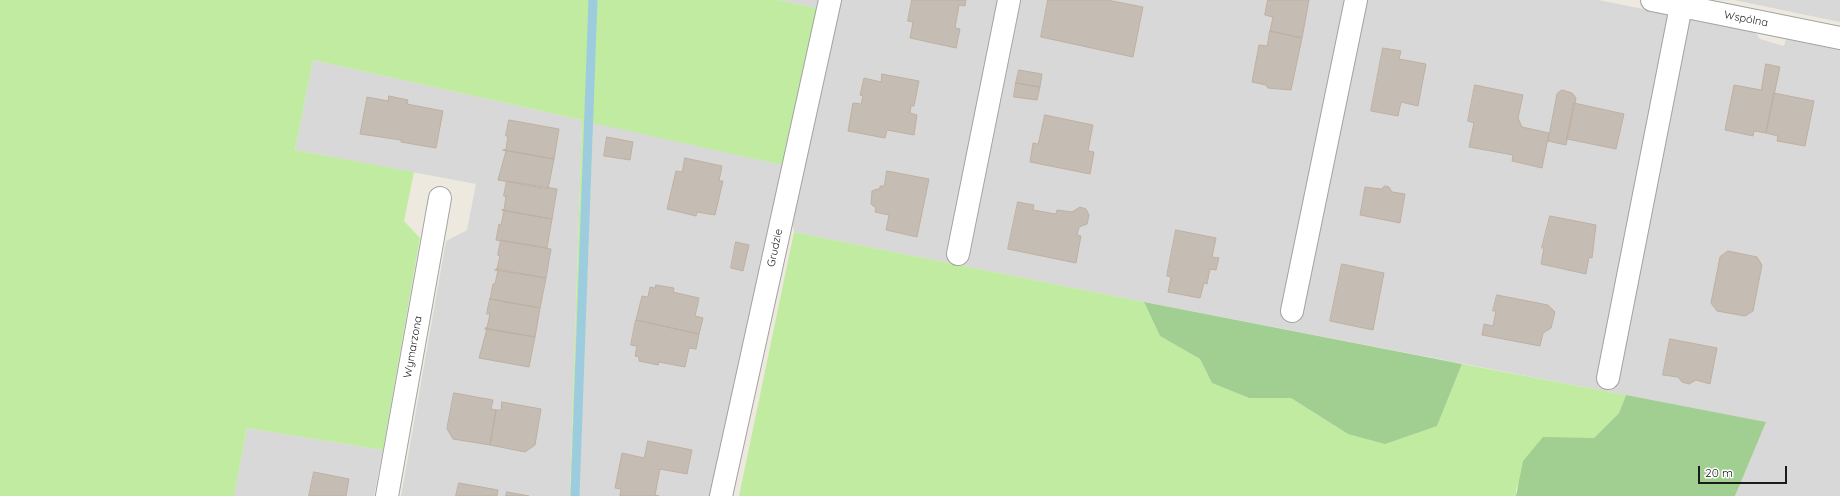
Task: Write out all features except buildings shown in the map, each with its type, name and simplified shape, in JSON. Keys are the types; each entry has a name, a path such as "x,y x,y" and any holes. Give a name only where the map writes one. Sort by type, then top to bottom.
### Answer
{"street":[{"name":"Grudzie","path":"721,496 830,0"},
{"path":"958,254 1010,0"},
{"path":"1292,311 1356,0"},
{"name":"Wspólna","path":"1652,0 1840,38"},
{"path":"1608,378 1681,6"},
{"name":"Wymarzona","path":"387,496 440,198"}],"shaded area":[{"path":"778,0 1598,0 1754,31 1760,39 1784,46 1786,39 1840,50 1840,496 1735,496 1765,422 1144,302 794,232 782,166 710,496 579,496 593,122 782,165 817,8"},
{"path":"1734,0 1840,0 1840,22"},
{"path":"313,60 582,120 570,496 401,496 446,241 467,230 476,184 295,150"},
{"path":"247,428 383,450 374,496 234,496"}],"green space":[{"path":"0,0 778,0 817,8 782,165 593,123 579,496 570,496 582,120 313,60 295,150 414,172 404,221 420,238 383,450 247,428 234,496 0,496"},
{"path":"794,232 1144,302 1160,336 1200,359 1212,383 1249,398 1291,398 1348,434 1437,426 1462,364 1626,395 1619,413 1594,438 1543,438 1516,489 1516,496 739,496"},
{"path":"1144,302 1462,364 1437,426 1385,444 1348,434 1291,398 1249,398 1212,383 1200,359 1160,336"},
{"path":"1626,395 1766,422 1735,496 1516,496 1523,461 1543,437 1594,438 1619,413"}],"waterway":[{"path":"575,496 593,0"}]}
